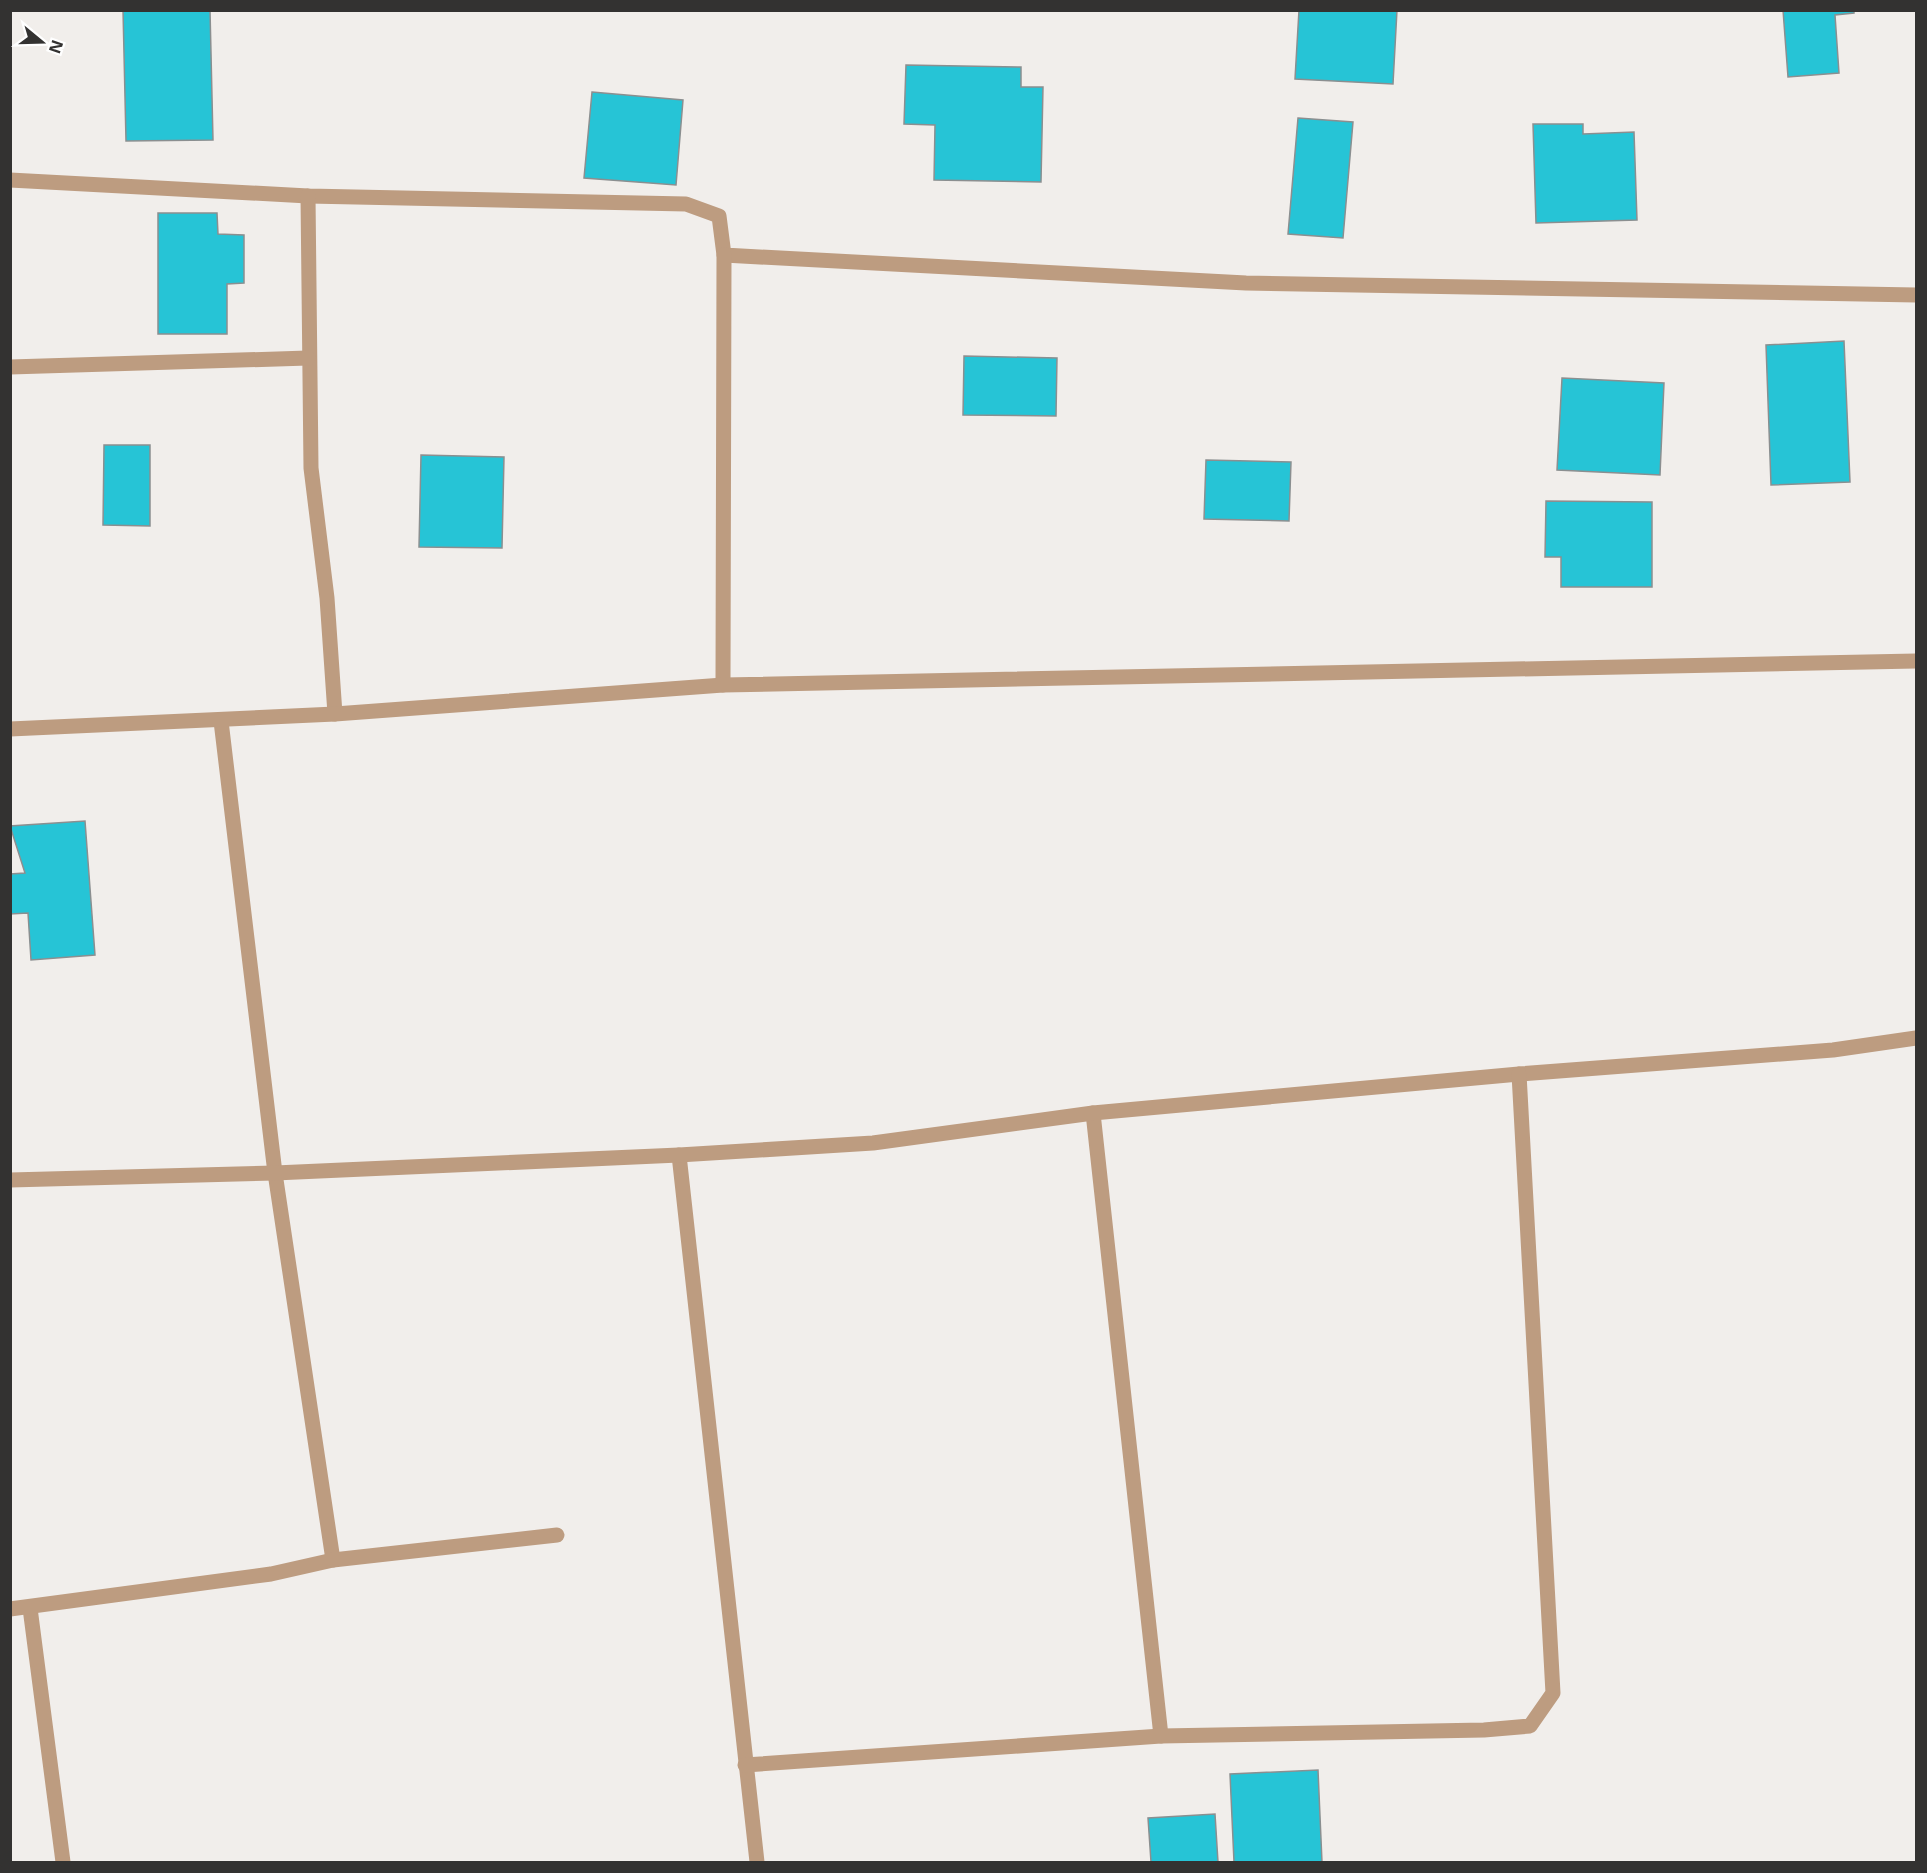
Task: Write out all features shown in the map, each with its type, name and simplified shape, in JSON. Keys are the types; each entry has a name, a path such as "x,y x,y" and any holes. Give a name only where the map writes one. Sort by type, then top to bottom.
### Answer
{"street":[{"path":"10,180 308,196 686,204 719,216 724,255 723,685"},
{"path":"308,196 311,468 327,598 335,714"},
{"path":"724,255 1246,283 1917,295"},
{"path":"10,367 308,358"},
{"path":"10,729 335,714 723,685 1917,661"},
{"path":"221,721 275,1173 333,1560"},
{"path":"10,1180 275,1173 679,1155 873,1143 1093,1113 1519,1074 1833,1050 1917,1038"},
{"path":"745,1765 1161,1736 1472,1730 1530,1726 1553,1693 1519,1074"},
{"path":"1093,1113 1161,1736"},
{"path":"679,1155 745,1765 758,1863"},
{"path":"10,1609 271,1574 333,1560 557,1535"},
{"path":"30,1608 63,1863"}],"building":[{"path":"123,10 210,10 213,140 126,141"},
{"path":"1299,10 1397,10 1393,84 1295,79"},
{"path":"1783,10 1854,10 1854,13 1835,15 1839,73 1788,77"},
{"path":"906,65 1021,67 1021,87 1043,87 1041,182 934,180 935,125 904,124"},
{"path":"592,92 683,100 676,185 584,178"},
{"path":"1298,118 1353,122 1343,238 1288,234"},
{"path":"1533,124 1583,124 1583,134 1634,132 1637,220 1536,223"},
{"path":"158,213 217,213 218,234 244,235 244,283 227,284 227,334 158,334"},
{"path":"1844,341 1850,482 1771,485 1766,345"},
{"path":"964,356 1057,358 1056,416 963,415"},
{"path":"1562,378 1664,383 1660,475 1557,470"},
{"path":"104,445 150,445 150,526 103,525"},
{"path":"421,455 504,457 502,548 419,547"},
{"path":"1206,460 1291,462 1289,521 1204,519"},
{"path":"1546,501 1652,502 1652,587 1561,587 1561,557 1545,557"},
{"path":"85,821 95,955 31,960 28,913 10,914 10,874 25,873 10,826"},
{"path":"1318,1770 1322,1862 1234,1862 1230,1774"},
{"path":"1215,1814 1218,1862 1151,1862 1148,1818"}]}
